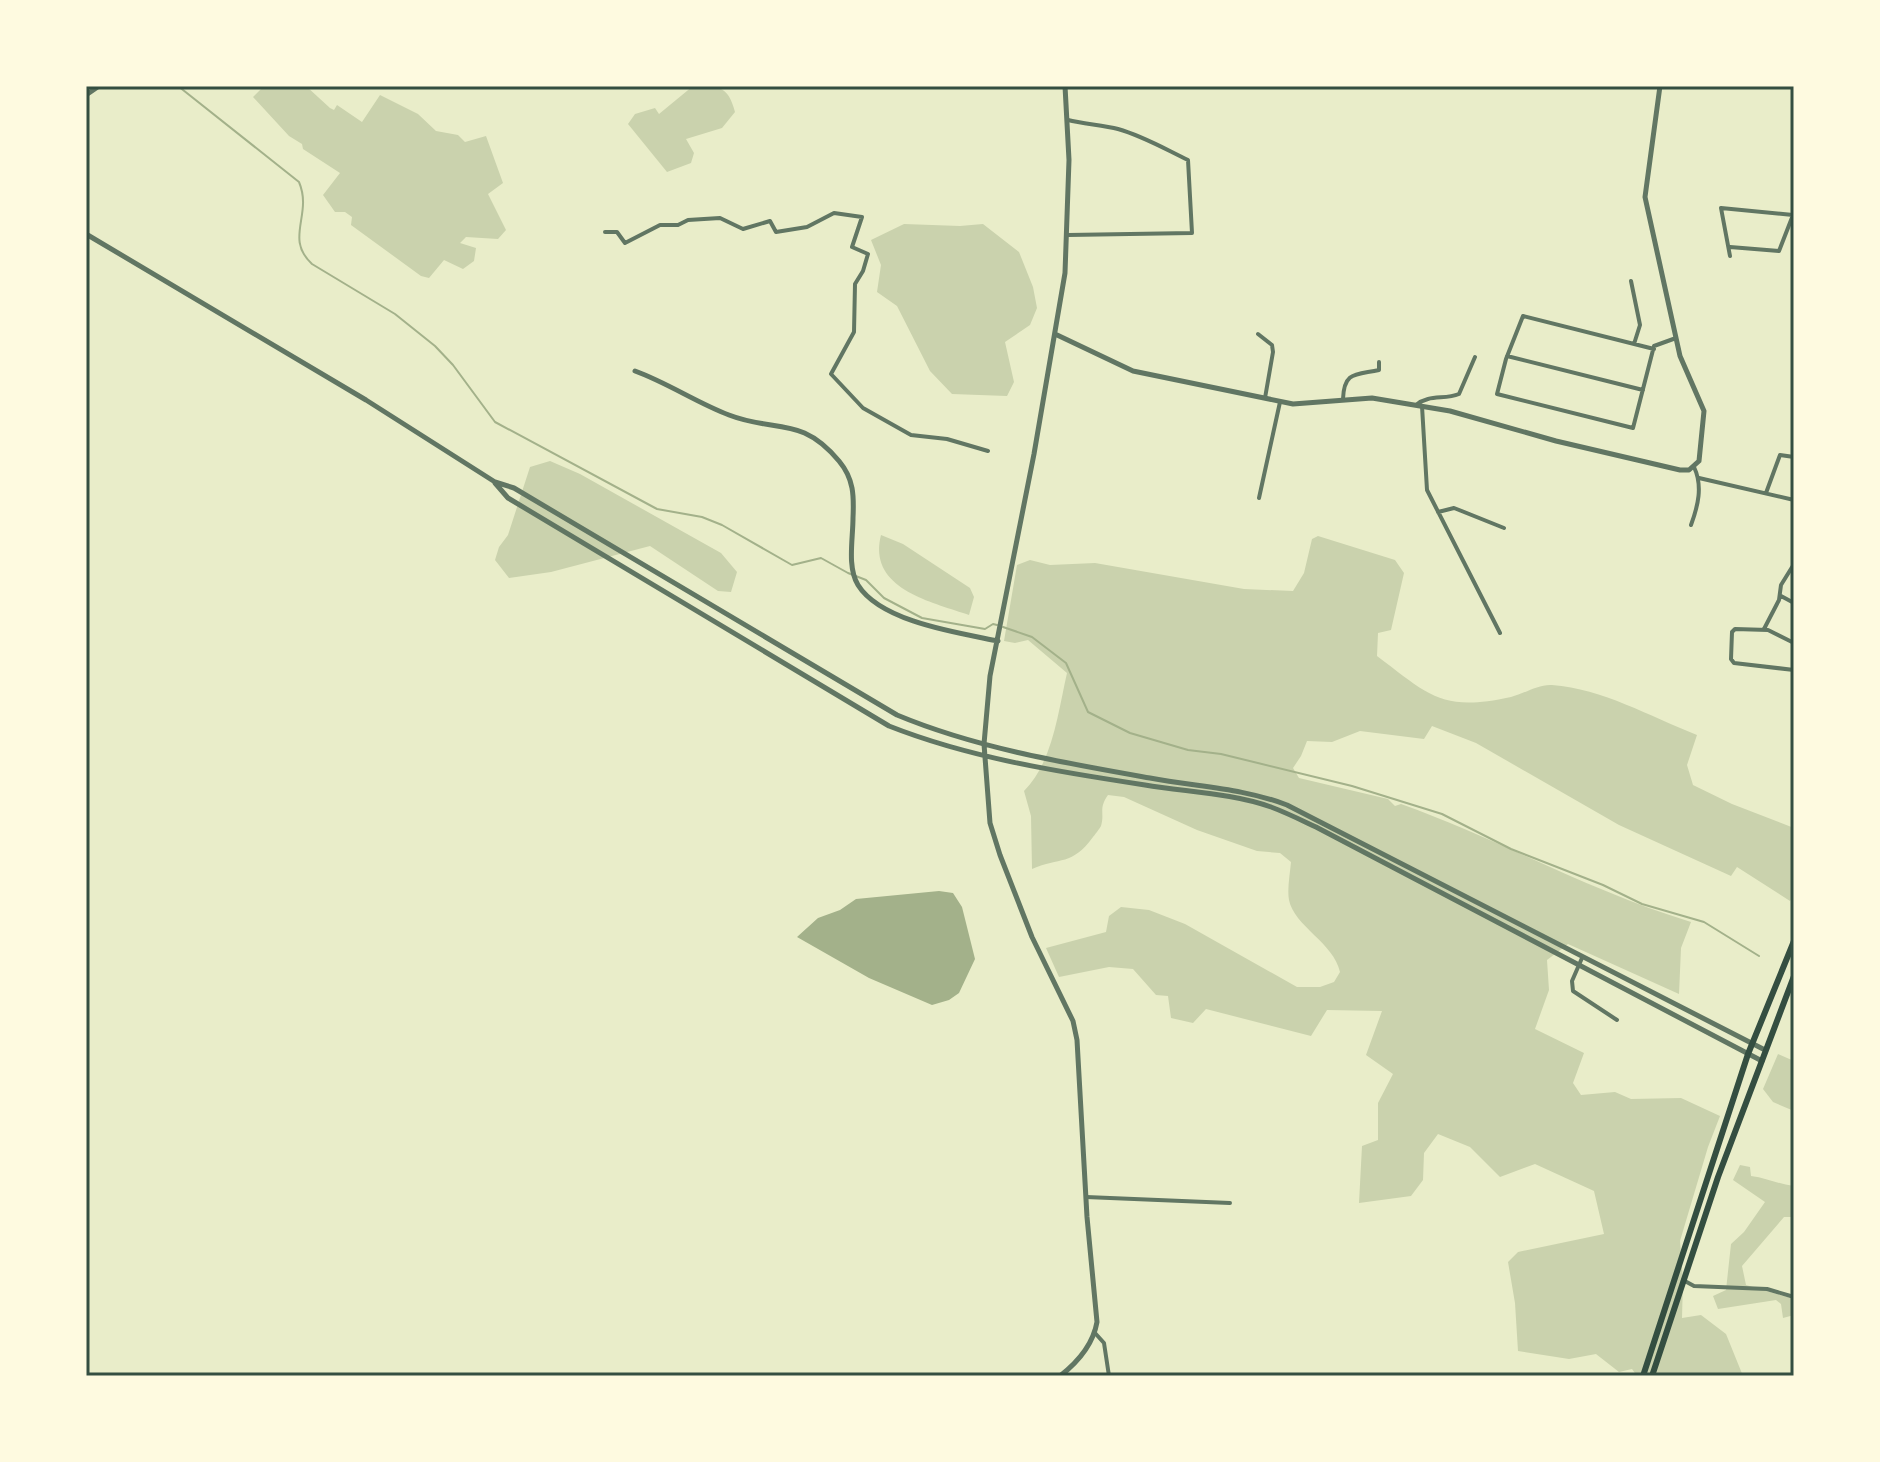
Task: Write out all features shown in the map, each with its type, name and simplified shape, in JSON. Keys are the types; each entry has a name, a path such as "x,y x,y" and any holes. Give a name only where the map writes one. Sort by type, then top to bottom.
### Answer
{"highway":[{"path":"1643,1376 1748,1054 1794,941"},
{"path":"1652,1376 1718,1177 1794,976"}],"street":[{"path":"86,95 99,86"},
{"path":"1060,1376 1082,1355 1095,1333 1097,1309 1086,1197 1077,1040 1073,1021 1032,937 1000,855 990,823 984,744 990,676 1055,334 1068,235 1065,86"},
{"path":"1055,334 1133,371 1280,402 1307,404 1372,398 1450,411 1654,465 1680,470 1694,467 1699,461 1704,411 1676,338 1645,197 1660,86"},
{"path":"1068,120 1114,128 1141,137 1188,160 1192,233 1068,235"},
{"path":"1728,247 1779,251 1794,214 1721,208 1728,247 1730,256"},
{"path":"605,232 617,232 625,243 660,225 678,225 688,220 720,218 743,229 770,221 776,232 807,227 834,213 862,217 852,247 868,254 855,284 856,326 831,374 863,408 911,435 947,439 988,451"},
{"path":"86,234 366,400 495,482 514,488 897,715 940,732 984,744 1105,770 1240,791 1272,799 1331,826 1765,1050"},
{"path":"1631,281 1640,325 1634,344"},
{"path":"1654,349 1633,428 1497,394 1507,356 1523,316 1654,349 1676,338"},
{"path":"1258,334 1272,345 1273,352 1265,398"},
{"path":"1507,356 1643,390"},
{"path":"1419,406 1431,397 1459,394 1475,357"},
{"path":"1343,399 1347,380 1351,376 1379,370 1379,362"},
{"path":"635,371 728,415 752,422 794,427 819,441 838,460 852,483 853,571 859,586 880,605 930,628 998,641"},
{"path":"1259,498 1280,402"},
{"path":"1419,406 1427,490 1500,633"},
{"path":"1766,493 1780,455 1784,453 1794,457"},
{"path":"1691,525 1700,488 1694,467"},
{"path":"1699,478 1794,500"},
{"path":"495,482 508,498 889,726 938,744 985,755 1085,776 1221,796 1272,807 1316,827 1762,1061"},
{"path":"1438,512 1454,508 1504,528"},
{"path":"1764,629 1781,596 1781,585 1794,564"},
{"path":"1781,596 1794,603"},
{"path":"1794,643 1764,629 1733,630 1732,662 1794,670"},
{"path":"1582,958 1572,981 1573,991 1617,1020"},
{"path":"1086,1197 1230,1203"},
{"path":"1683,1280 1694,1286 1767,1289 1794,1297"},
{"path":"1095,1333 1104,1343 1109,1376"}],"shaded area":[{"path":"264,86 306,86 330,108 334,110 337,105 362,122 380,95 418,114 436,131 458,135 465,142 486,136 503,183 488,194 506,230 498,239 466,237 460,243 476,248 474,261 463,269 444,260 429,278 421,276 351,225 352,217 345,212 335,212 323,195 340,173 303,149 302,144 289,136 253,97"},
{"path":"693,86 721,89 729,97 735,112 722,128 686,139 694,153 691,163 667,172 628,124 635,114 655,108 659,114"},
{"path":"904,224 983,224 1019,252 1033,287 1037,308 1030,325 1005,342 1014,382 1007,396 952,394 930,371 897,306 877,292 881,265 871,240"},
{"path":"550,461 580,474 721,553 737,572 731,592 718,591 650,546 551,572 509,578 495,560 499,547 508,535 530,467"},
{"path":"881,535 903,544 970,588 974,597 969,615 921,598 893,581 879,553"},
{"path":"1318,536 1395,560 1404,573 1391,630 1378,633 1377,656 1424,691 1468,703 1511,697 1552,685 1589,692 1626,704 1697,735 1687,765 1693,785 1794,828 1794,895 1790,901 1737,867 1731,876 1619,825 1476,743 1432,726 1424,739 1360,731 1332,742 1307,741 1293,768 1299,778 1388,799 1395,806 1401,804 1437,818 1617,896 1691,922 1681,948 1679,994 1568,944 1547,960 1549,990 1535,1029 1584,1053 1573,1083 1581,1095 1615,1092 1631,1099 1681,1098 1720,1116 1680,1241 1682,1318 1701,1315 1726,1334 1743,1376 1637,1376 1632,1369 1619,1372 1596,1354 1569,1359 1518,1351 1508,1262 1518,1252 1604,1234 1594,1191 1535,1164 1500,1177 1470,1147 1438,1134 1424,1153 1423,1180 1411,1196 1359,1203 1362,1146 1378,1140 1378,1103 1393,1074 1366,1055 1382,1011 1327,1010 1311,1036 1206,1009 1193,1023 1171,1018 1168,996 1156,995 1133,969 1109,967 1059,977 1046,948 1106,932 1109,916 1121,907 1149,910 1185,924 1297,987 1320,987 1334,982 1340,972 1330,952 1292,909 1288,891 1291,862 1280,853 1257,851 1197,830 1124,797 1108,795 1103,804 1101,826 1079,853 1032,869 1031,816 1024,791 1042,766 1048,751 1067,673 1028,640 1015,643 1004,641 1017,565 1030,560 1050,565 1095,563 1244,589 1293,591 1304,573 1312,539"},
{"path":"939,891 953,893 962,907 975,959 959,993 949,1000 932,1005 869,978 797,937 818,918 840,910 856,899"},
{"path":"1778,1054 1794,1061 1794,1111 1773,1102 1763,1089"},
{"path":"1740,1165 1750,1167 1751,1176 1794,1186 1794,1217 1784,1217 1742,1266 1746,1285 1794,1299 1794,1315 1783,1318 1781,1304 1776,1300 1718,1309 1713,1296 1726,1290 1731,1244 1744,1232 1765,1202 1733,1180"}],"waterway":[{"path":"178,86 299,182 303,205 300,245 312,264 395,314 435,346 495,422 657,509 702,517 722,525 792,565 821,558 866,580 884,598 922,618 985,629 997,625"},
{"path":"1003,627 1032,637 1066,663 1088,712 1130,733 1188,750 1221,754 1352,786 1442,814 1511,849 1603,885 1642,904 1704,922 1759,956"}]}
